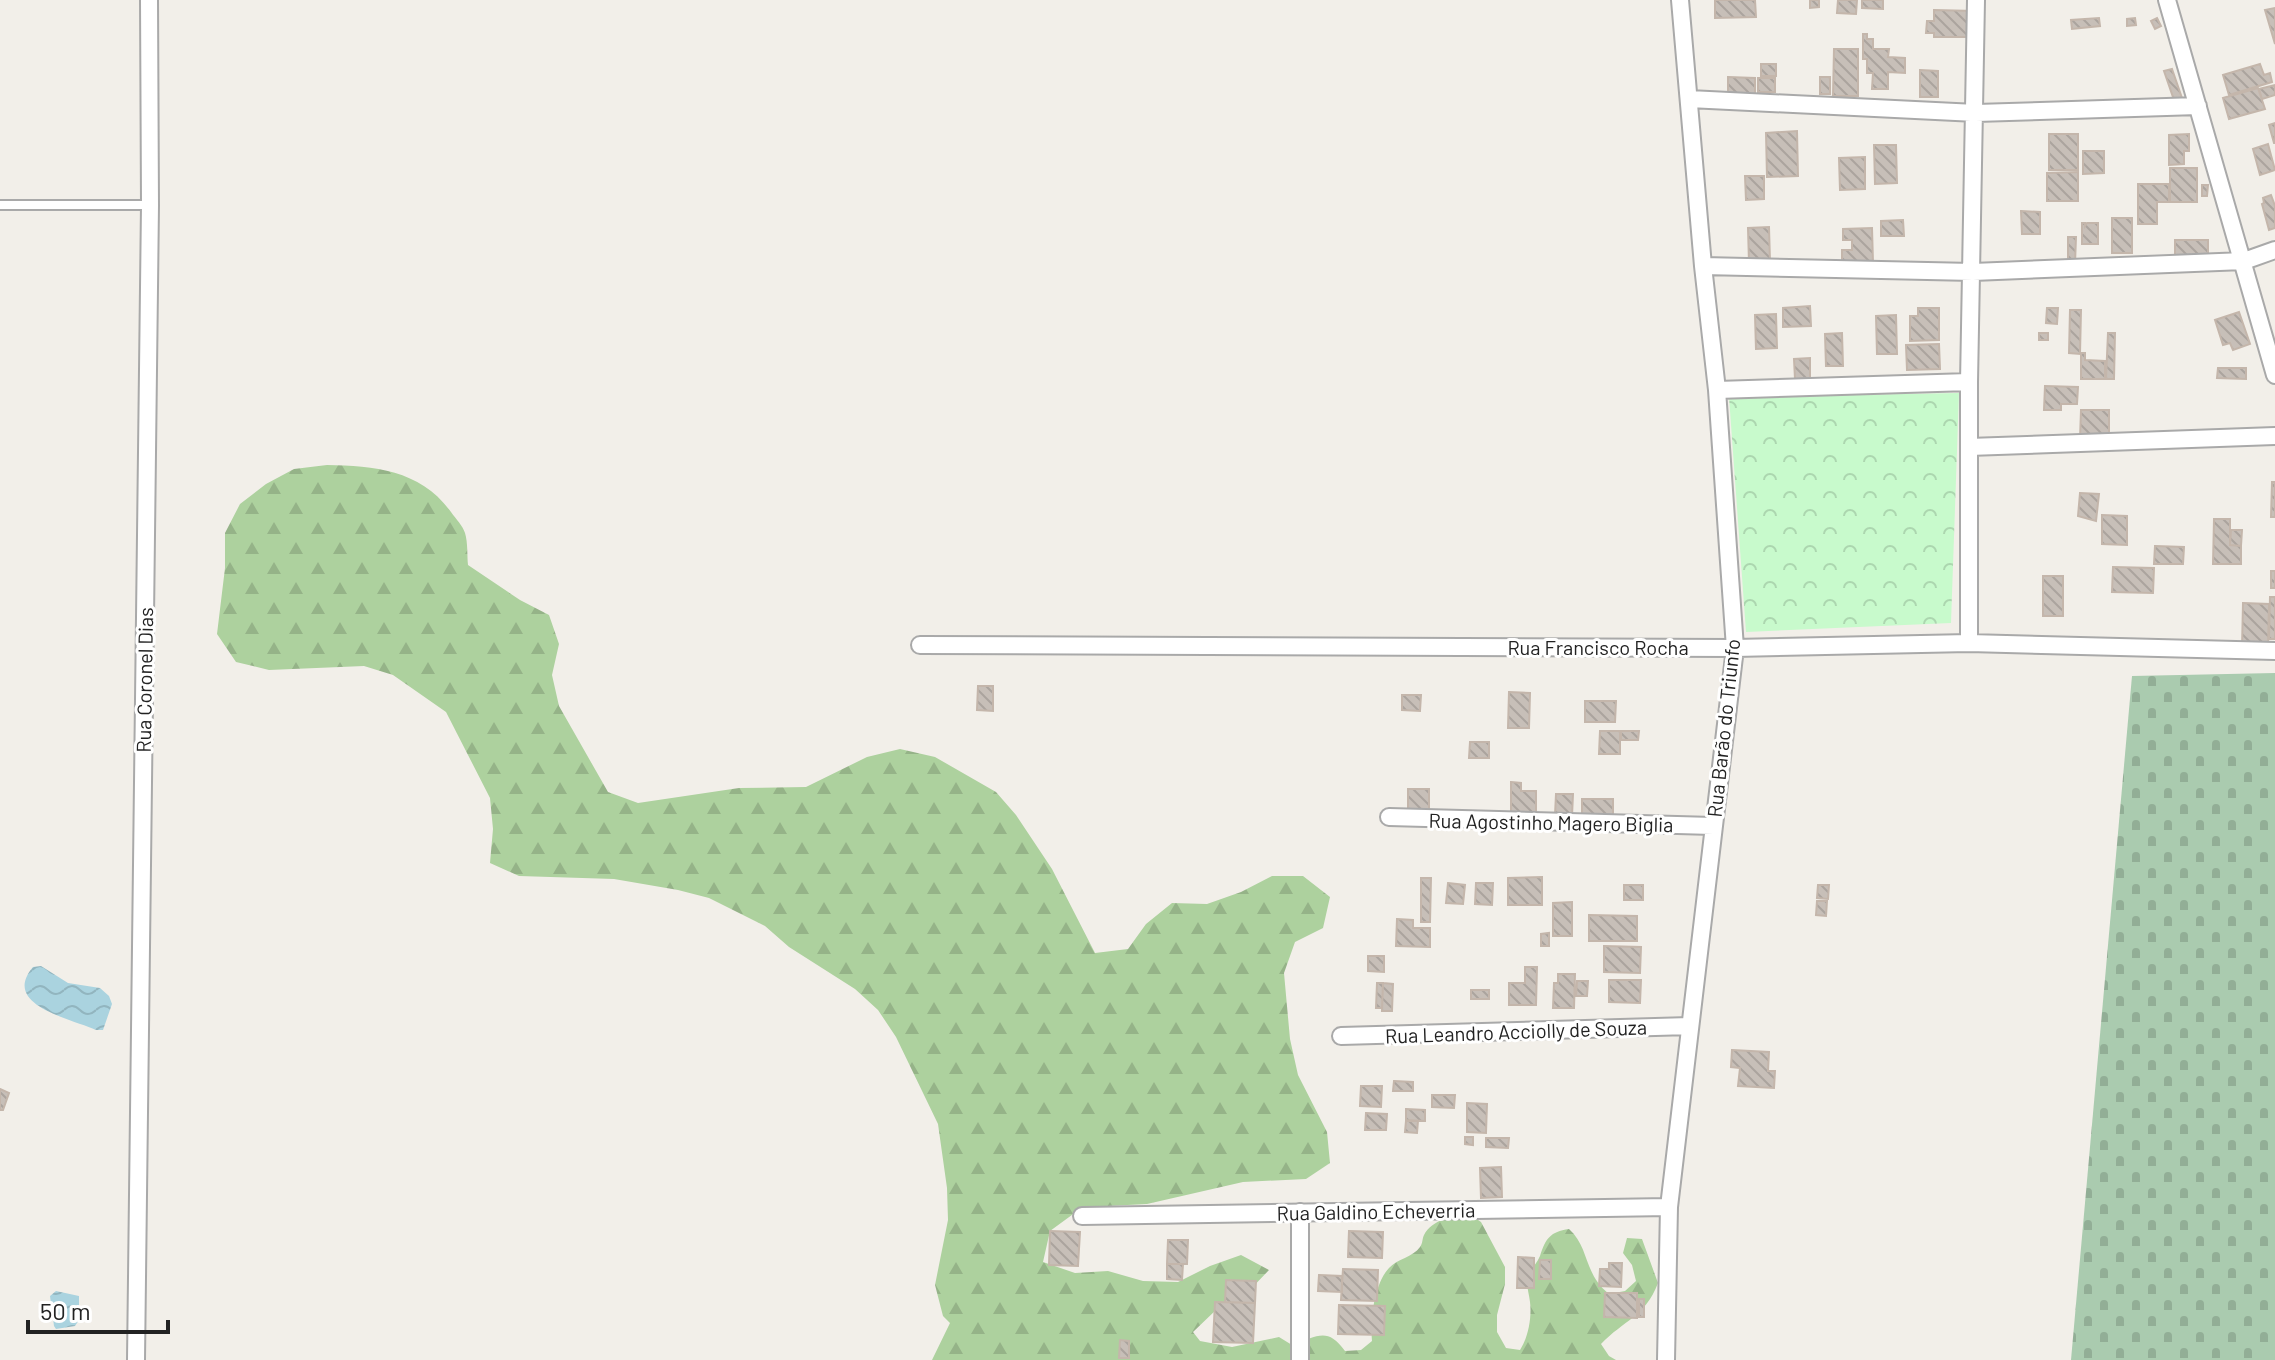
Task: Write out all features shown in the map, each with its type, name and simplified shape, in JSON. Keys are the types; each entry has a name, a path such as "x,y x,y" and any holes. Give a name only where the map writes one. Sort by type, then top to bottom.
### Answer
{"street":[{"name":"Rua Coronel Dias","path":"136,1360 150,205 149,0"},
{"name":"Rua Barão do Triunfo","path":"1666,1360 1669,1207 1735,648 1717,390 1680,0"},
{"path":"1969,643 1969,382 1976,0"},
{"path":"2167,0 2275,375"},
{"path":"1689,99 1976,113 2198,106"},
{"path":"1703,266 1973,272 2244,261 2275,250"},
{"path":"1717,390 1969,382"},
{"path":"1969,447 2275,436"},
{"name":"Rua Francisco Rocha","path":"920,645 1735,648 1969,643 2275,651"},
{"name":"Rua Agostinho Magero Biglia","path":"1389,817 1713,826"},
{"name":"Rua Leandro Acciolly de Souza","path":"1341,1036 1690,1026"},
{"name":"Rua Galdino Echeverria","path":"1082,1216 1669,1207"},
{"path":"1300,1212 1300,1360"}],"lane":[{"path":"0,205 150,205"}],"green space":[{"path":"1959,393 1951,623 1746,632 1729,397"},
{"path":"327,465 379,469 426,487 463,528 468,565 520,600 549,615 559,644 552,675 559,706 608,792 638,803 739,788 806,787 867,757 900,749 935,757 996,792 1016,815 1052,869 1095,953 1128,949 1146,924 1172,903 1207,904 1241,892 1272,876 1303,876 1330,897 1323,928 1295,942 1284,973 1290,1039 1298,1075 1327,1132 1330,1163 1306,1179 1243,1182 1147,1204 1076,1212 1050,1231 1043,1262 1075,1273 1108,1271 1143,1281 1178,1282 1241,1255 1269,1270 1246,1294 1217,1309 1193,1332 1200,1341 1232,1347 1279,1337 1292,1345 1327,1336 1345,1351 1361,1350 1372,1341 1374,1303 1389,1268 1417,1250 1424,1235 1437,1222 1468,1213 1481,1222 1505,1267 1497,1332 1506,1348 1520,1350 1530,1321 1528,1277 1550,1237 1569,1229 1576,1236 1595,1278 1609,1294 1625,1291 1636,1281 1632,1265 1623,1253 1627,1238 1642,1239 1658,1283 1647,1304 1601,1344 1616,1360 932,1360 950,1323 943,1316 935,1285 948,1220 938,1124 896,1037 878,1010 855,989 789,947 765,926 709,898 614,879 519,876 490,863 493,829 490,798 446,712 393,675 364,666 269,670 236,662 217,634 225,568 225,533 240,504 266,484 294,469"},
{"path":"2275,673 2275,1360 2071,1360 2132,676"}],"water":[{"path":"41,966 68,983 100,988 109,996 112,1004 103,1030 57,1016 32,1001 26,992 25,980 33,967"},
{"path":"56,1291 79,1296 79,1320 75,1326 56,1329 54,1326 50,1296"}],"building":[{"path":"1715,0 1755,0 1756,17 1715,18"},
{"path":"1810,0 1819,0 1819,7 1810,8"},
{"path":"1838,0 1857,0 1856,14 1837,13"},
{"path":"1862,0 1883,0 1883,9 1862,8"},
{"path":"2275,8 2275,44 2265,10"},
{"path":"1934,10 1974,11 1973,37 1934,37 1934,33 1926,33 1927,21 1934,21"},
{"path":"2099,18 2100,26 2072,29 2071,20"},
{"path":"2135,18 2136,25 2127,26 2127,19"},
{"path":"2157,18 2161,26 2155,29 2151,21"},
{"path":"1863,34 1867,34 1867,39 1873,39 1873,49 1889,49 1888,57 1905,58 1905,73 1888,72 1888,89 1872,89 1873,73 1867,73 1867,59 1863,59"},
{"path":"1834,49 1858,49 1858,96 1833,96"},
{"path":"1761,64 1776,64 1776,76 1761,76"},
{"path":"2260,64 2264,75 2270,73 2272,82 2229,95 2223,75"},
{"path":"2172,69 2182,98 2174,100 2164,71"},
{"path":"1920,70 1938,71 1938,97 1920,97"},
{"path":"1728,77 1755,78 1755,98 1728,98"},
{"path":"1820,77 1830,77 1830,94 1820,94"},
{"path":"1758,78 1775,78 1775,92 1758,92"},
{"path":"2275,85 2275,95 2262,99 2259,89"},
{"path":"2258,88 2265,109 2229,119 2223,98"},
{"path":"2275,123 2275,143 2274,143 2269,125"},
{"path":"1797,131 1798,176 1767,177 1766,133"},
{"path":"2049,134 2078,134 2078,170 2049,170"},
{"path":"2189,134 2189,151 2184,151 2184,164 2169,165 2169,135"},
{"path":"2268,144 2275,170 2260,175 2253,149"},
{"path":"1874,145 1896,145 1897,183 1875,184"},
{"path":"2083,151 2104,151 2104,173 2083,174"},
{"path":"1865,157 1865,189 1840,190 1839,158"},
{"path":"2170,168 2197,168 2197,202 2170,202"},
{"path":"2078,172 2078,201 2047,201 2047,173"},
{"path":"1745,176 1764,176 1764,199 1746,200"},
{"path":"2138,184 2169,184 2169,202 2157,202 2157,224 2138,224"},
{"path":"2202,185 2208,185 2207,196 2202,196"},
{"path":"2271,195 2275,206 2275,228 2269,230 2262,204 2263,198"},
{"path":"2021,211 2040,212 2040,234 2022,234"},
{"path":"2112,218 2132,218 2132,253 2112,253"},
{"path":"1903,220 1904,236 1881,236 1881,221"},
{"path":"2082,223 2085,226 2087,223 2098,223 2098,244 2082,244"},
{"path":"1769,227 1770,262 1749,263 1748,228"},
{"path":"1872,228 1873,263 1842,269 1842,250 1852,250 1852,240 1843,240 1843,229"},
{"path":"2068,237 2076,237 2075,264 2068,264"},
{"path":"2175,240 2208,240 2208,261 2175,261"},
{"path":"1810,306 1811,326 1783,327 1783,308"},
{"path":"1918,308 1939,308 1939,340 1910,341 1910,316 1918,316"},
{"path":"2047,308 2058,308 2057,324 2046,323"},
{"path":"2070,310 2081,310 2080,354 2069,353"},
{"path":"2239,312 2250,344 2233,350 2230,343 2223,345 2215,320"},
{"path":"1776,314 1777,348 1756,349 1755,315"},
{"path":"1896,315 1897,354 1877,354 1876,316"},
{"path":"1842,333 1843,366 1826,366 1825,334"},
{"path":"2039,333 2048,333 2048,340 2039,340"},
{"path":"2108,333 2115,333 2114,379 2106,379"},
{"path":"1939,344 1940,369 1907,370 1906,345"},
{"path":"2081,353 2085,353 2085,360 2105,361 2105,379 2081,379"},
{"path":"1810,358 1810,378 1795,379 1794,359"},
{"path":"2218,368 2246,368 2246,379 2217,378"},
{"path":"2045,386 2078,387 2077,404 2061,404 2061,410 2044,410"},
{"path":"2081,410 2109,410 2109,440 2080,439"},
{"path":"2272,482 2275,482 2275,517 2271,517"},
{"path":"2080,493 2099,494 2096,521 2078,516"},
{"path":"2102,515 2127,516 2127,545 2102,544"},
{"path":"2214,519 2230,519 2230,545 2241,546 2241,564 2213,564"},
{"path":"2231,530 2242,530 2241,546 2230,545"},
{"path":"2155,546 2184,547 2183,564 2154,564"},
{"path":"2113,567 2154,568 2153,593 2112,592"},
{"path":"2271,571 2275,571 2275,588 2271,588"},
{"path":"2043,576 2063,576 2063,616 2043,616"},
{"path":"2270,597 2275,597 2275,639 2269,639"},
{"path":"2243,603 2269,604 2268,648 2242,648"},
{"path":"978,686 993,686 993,711 977,710"},
{"path":"1509,692 1530,693 1529,728 1508,728"},
{"path":"1402,695 1421,695 1420,711 1402,710"},
{"path":"1585,701 1616,701 1615,722 1585,722"},
{"path":"1600,731 1620,731 1620,754 1599,754"},
{"path":"1621,731 1639,731 1638,740 1621,740"},
{"path":"1470,742 1489,742 1489,758 1469,758"},
{"path":"1511,782 1521,783 1521,791 1536,791 1536,814 1511,814"},
{"path":"1408,789 1429,789 1429,815 1408,815"},
{"path":"1556,794 1573,794 1572,816 1555,815"},
{"path":"1582,799 1613,799 1613,818 1582,818"},
{"path":"1542,877 1542,905 1508,905 1508,878"},
{"path":"1421,878 1431,878 1430,922 1421,922"},
{"path":"1448,883 1465,885 1463,904 1446,903"},
{"path":"1476,883 1493,883 1492,905 1475,904"},
{"path":"1624,885 1643,885 1643,900 1624,900"},
{"path":"1818,885 1829,885 1828,899 1817,898"},
{"path":"1817,901 1827,901 1826,916 1816,915"},
{"path":"1572,902 1572,936 1553,936 1553,903"},
{"path":"1589,915 1637,916 1637,941 1589,941"},
{"path":"1397,919 1413,920 1413,928 1430,928 1430,947 1396,946"},
{"path":"1549,933 1549,946 1541,946 1541,934"},
{"path":"1604,946 1641,947 1640,973 1604,972"},
{"path":"1368,956 1384,956 1384,972 1368,971"},
{"path":"1525,967 1537,967 1536,1005 1509,1005 1509,983 1525,983"},
{"path":"1558,974 1575,974 1574,1008 1553,1008 1554,983 1558,983"},
{"path":"1609,980 1641,980 1640,1003 1609,1002"},
{"path":"1577,981 1588,981 1587,996 1576,996"},
{"path":"1377,983 1383,983 1382,1008 1376,1008"},
{"path":"1383,983 1393,984 1392,1011 1382,1011"},
{"path":"1471,990 1489,990 1489,999 1471,999"},
{"path":"1732,1050 1769,1052 1768,1071 1775,1071 1774,1088 1738,1086 1740,1068 1731,1067"},
{"path":"1394,1081 1413,1082 1413,1091 1393,1091"},
{"path":"1361,1086 1382,1086 1381,1107 1360,1106"},
{"path":"0,1089 9,1093 3,1110 0,1110"},
{"path":"1432,1095 1455,1095 1454,1108 1432,1107"},
{"path":"1467,1103 1487,1104 1486,1133 1467,1132"},
{"path":"1406,1109 1425,1110 1425,1121 1406,1120"},
{"path":"1366,1113 1387,1114 1386,1130 1365,1130"},
{"path":"1406,1121 1418,1121 1417,1133 1405,1132"},
{"path":"1465,1137 1473,1137 1473,1145 1465,1144"},
{"path":"1486,1138 1509,1138 1508,1148 1486,1147"},
{"path":"1501,1167 1502,1197 1481,1198 1480,1168"},
{"path":"1050,1231 1080,1232 1078,1266 1049,1265"},
{"path":"1349,1231 1383,1232 1382,1258 1348,1257"},
{"path":"1168,1240 1188,1240 1187,1264 1167,1264"},
{"path":"1518,1257 1534,1258 1534,1288 1517,1288"},
{"path":"1540,1260 1551,1260 1551,1279 1539,1279"},
{"path":"1609,1263 1622,1263 1621,1287 1599,1286 1600,1269 1609,1269"},
{"path":"1167,1264 1183,1264 1182,1280 1167,1279"},
{"path":"1343,1269 1378,1270 1377,1301 1341,1300"},
{"path":"1319,1275 1342,1276 1342,1292 1318,1291"},
{"path":"1226,1280 1256,1281 1255,1303 1225,1302"},
{"path":"1605,1293 1637,1293 1637,1318 1604,1317"},
{"path":"1639,1299 1644,1299 1644,1317 1639,1317"},
{"path":"1215,1302 1255,1303 1253,1343 1213,1342"},
{"path":"1339,1305 1385,1306 1384,1335 1338,1334"},
{"path":"1120,1340 1129,1341 1129,1358 1119,1358"}]}
